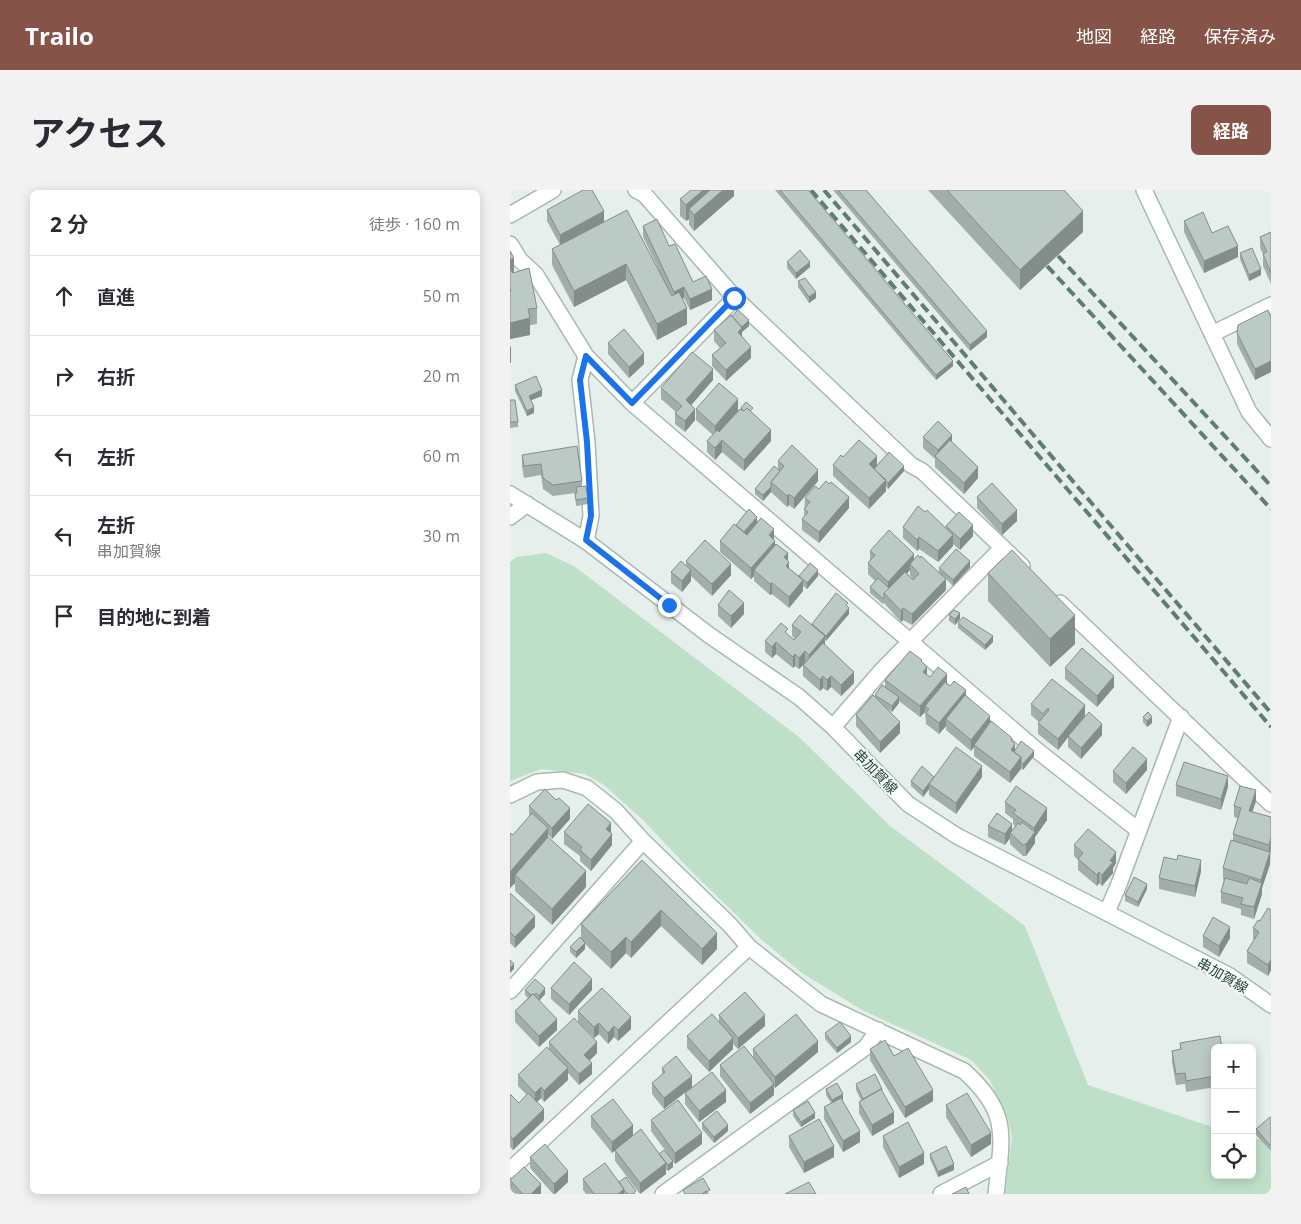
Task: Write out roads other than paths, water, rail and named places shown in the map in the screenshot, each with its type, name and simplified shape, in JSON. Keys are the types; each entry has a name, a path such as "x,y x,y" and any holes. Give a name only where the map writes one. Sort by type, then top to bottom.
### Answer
{"street":[{"path":"510,216 553,190"},
{"path":"636,190 645,195 734,298 911,466 922,471 1030,574"},
{"path":"1144,190 1249,412 1271,439"},
{"path":"510,244 520,260 536,275 586,356 632,403 1039,752 1138,830"},
{"path":"632,403 734,298"},
{"path":"1212,334 1271,305"},
{"path":"586,356 580,380 587,442 591,516 586,540"},
{"name":"串加賀線","path":"510,494 586,540 709,635 799,697 833,727 916,811 957,836 1230,976 1271,1004"},
{"path":"510,517 527,504"},
{"path":"833,727 883,669 912,642 1002,548"},
{"path":"1050,593 1271,804"},
{"path":"1107,912 1181,717"},
{"path":"510,796 537,782 563,780 587,788 616,811 643,841 730,925 749,947 821,1004 964,1071 981,1086 990,1098 1000,1122 1002,1136 996,1194"},
{"path":"510,991 643,841"},
{"path":"510,1170 749,947"},
{"path":"663,1194 866,1047 878,1030"},
{"path":"941,1194 1000,1163"}],"railway":[{"path":"811,190 1271,727"},
{"path":"824,190 1271,713"},
{"path":"1048,245 1271,486"},
{"path":"1037,255 1271,509"}]}
